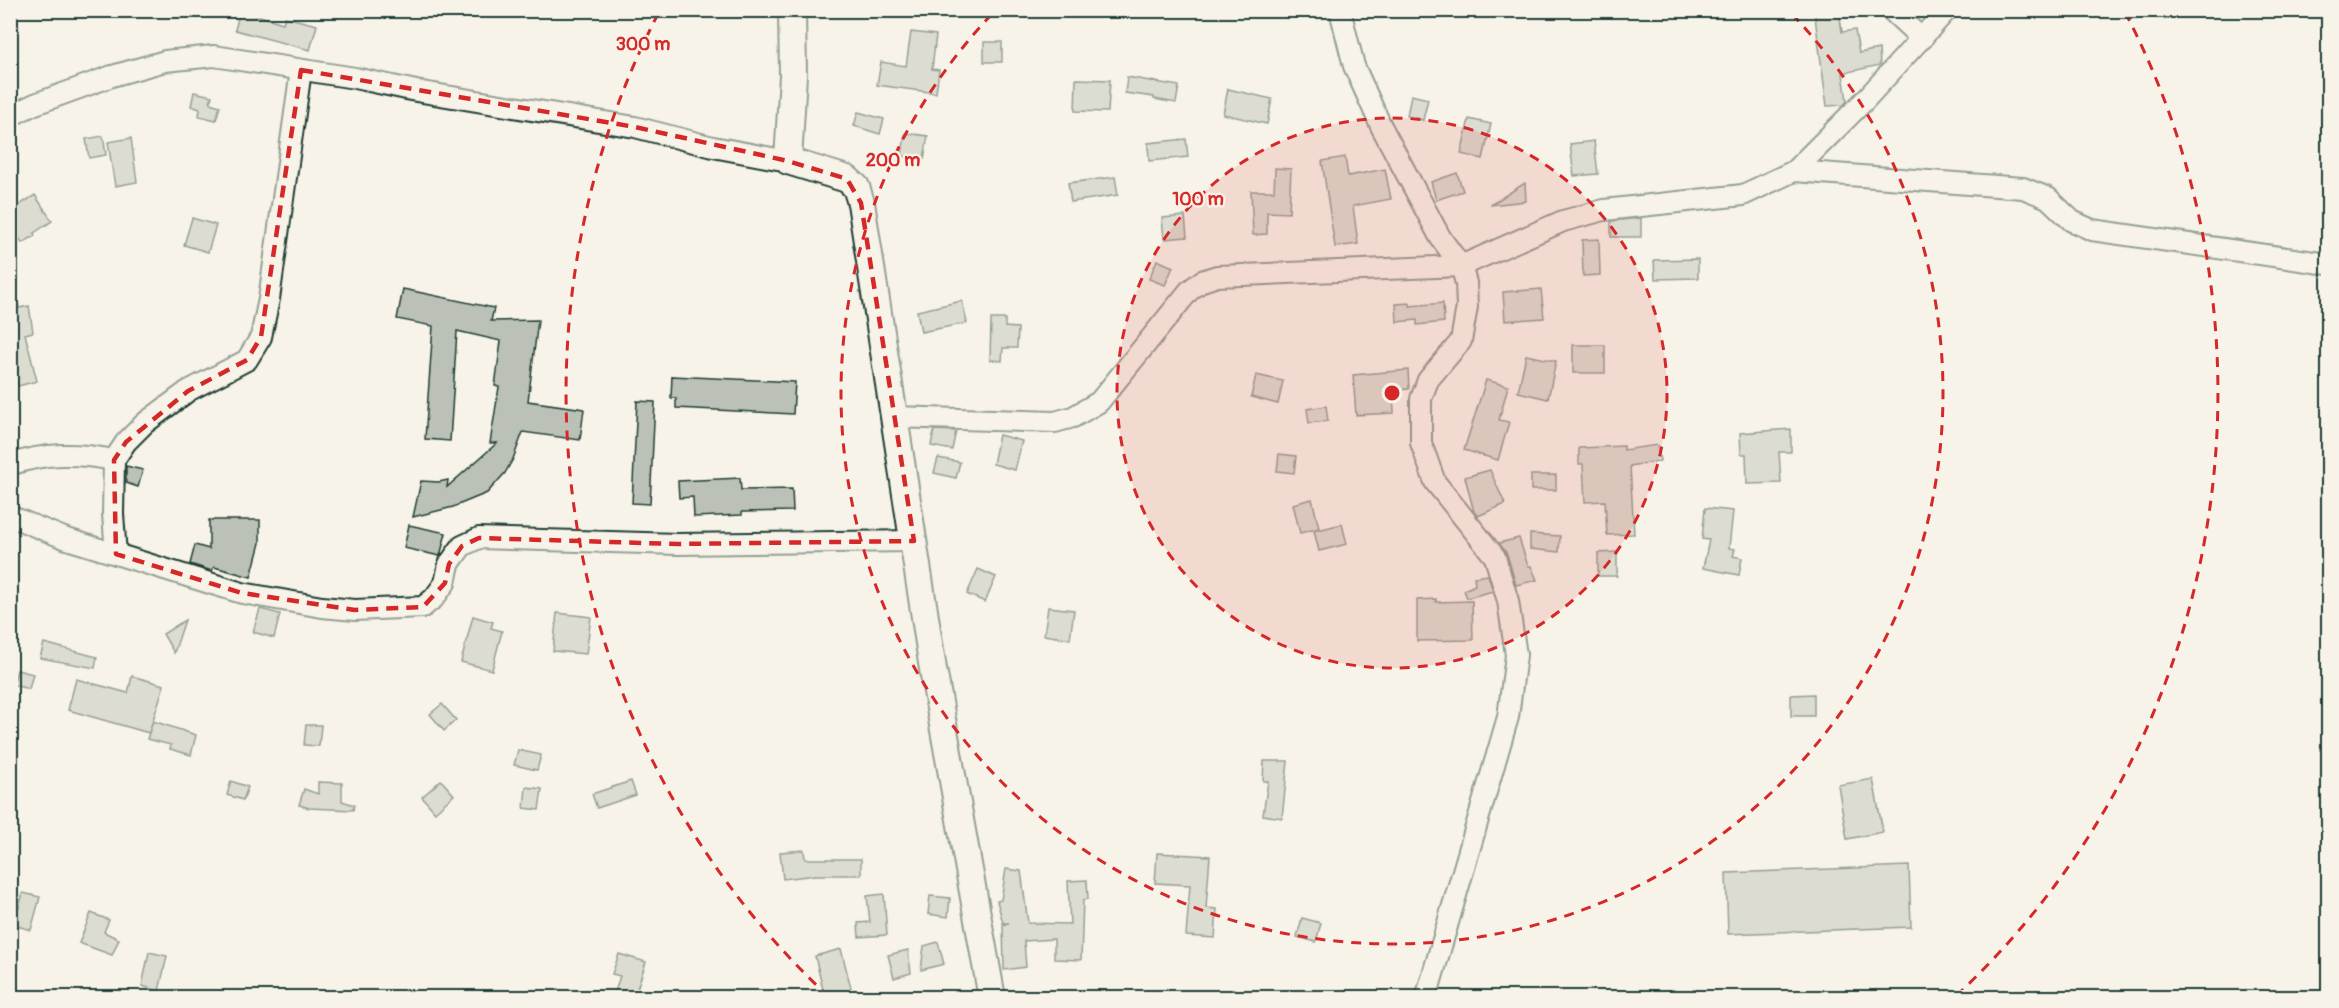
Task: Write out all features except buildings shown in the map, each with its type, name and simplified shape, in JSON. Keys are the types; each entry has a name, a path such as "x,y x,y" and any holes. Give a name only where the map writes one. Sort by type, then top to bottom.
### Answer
{"street":[{"path":"788,161 793,75 792,10"},
{"path":"1340,10 1354,66 1381,126 1440,237 1461,267 1467,283 1467,307 1461,341 1428,380 1421,399 1421,443 1435,482 1495,557 1508,601 1516,655 1508,717 1426,998"},
{"path":"1891,10 1923,39"},
{"path":"894,417 1055,422 1073,417 1099,402 1189,291 1202,281 1217,276 1461,267 1563,221 1604,210 1743,195 1794,171 1866,100 1947,10"},
{"path":"10,116 35,104 90,84 165,61 214,56 356,78 428,93 635,127 713,147 788,161 847,179 856,187 861,202 933,669 992,998"},
{"path":"116,554 113,514 114,460 126,442 145,423 188,391 241,364 257,346 269,299 301,70"},
{"path":"1794,171 2023,188 2048,198 2072,221 2092,230 2328,264"},
{"path":"10,465 54,454 85,454 114,460"},
{"path":"10,516 64,538 242,593 322,607 355,610 423,607 434,598 445,583 449,564 462,546 478,538 678,544 914,541"}],"highlighted area":[{"path":"301,70 635,127 788,161 847,179 861,203 914,541 678,544 479,538 462,546 449,564 445,583 423,607 355,610 242,593 116,554 114,460 126,442 188,391 247,360 261,337"}]}
